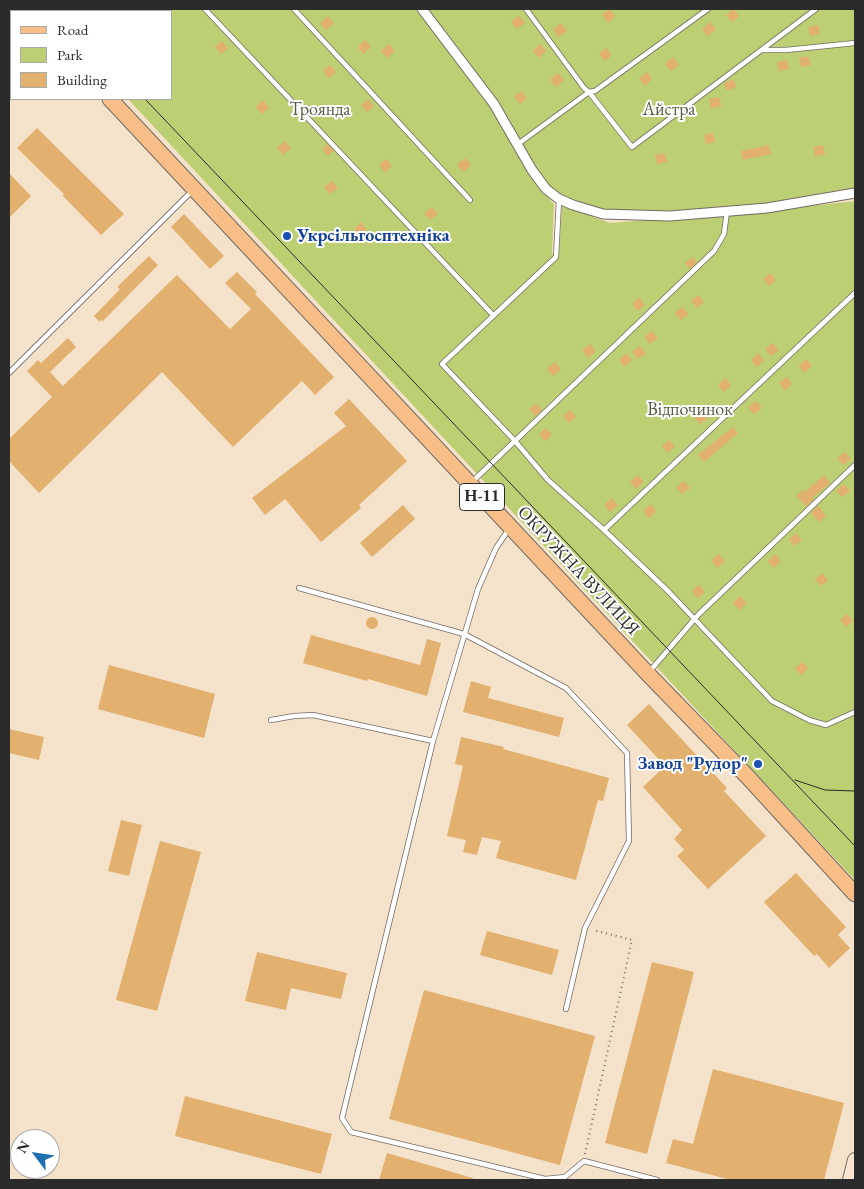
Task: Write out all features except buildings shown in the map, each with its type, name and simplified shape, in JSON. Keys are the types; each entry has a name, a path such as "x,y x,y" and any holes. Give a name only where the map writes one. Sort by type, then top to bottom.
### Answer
{"main road":[{"name":"ОКРУЖНА ВУЛИЦЯ","path":"111,100 648,674 746,775 855,894"}],"street":[{"path":"422,9 494,104 532,170 546,189 559,199 585,210 603,214 670,216 767,208 855,193"},
{"path":"850,1180 855,1160"}],"lane":[{"path":"204,9 493,315"},
{"path":"294,9 470,200"},
{"path":"526,9 584,88 632,147 816,9"},
{"path":"518,144 708,9"},
{"path":"761,50 786,50 855,43"},
{"path":"9,372 194,189"},
{"path":"559,199 556,257 442,364 515,441 548,480 669,592 772,701 809,720 826,725 855,712"},
{"path":"470,484 714,251 724,234 727,211"},
{"path":"604,530 855,293"},
{"path":"648,674 694,620 855,465"},
{"path":"511,527 496,548 478,589 433,741 342,1118 351,1132 545,1179 565,1177 584,1161 657,1180"},
{"path":"300,588 464,634 566,688 627,753 629,841 585,928 566,1009"},
{"path":"272,720 313,715 433,741"}],"path":[{"path":"584,1161 632,940 585,928"}],"green space":[{"path":"417,9 491,105 543,192 554,204 552,254 559,253 562,206 610,223 766,211 855,201 855,880 129,100 172,100 172,10 45,10"},
{"name":"Айстра","path":"427,9 855,9 855,188 768,203 675,213 605,211 573,202 548,187 498,103"}],"tram line":[{"path":"146,100 855,846"},
{"path":"795,780 825,790 855,791"}],"place":[{"name":"Укрсільгосптехніка","path":"287,236"},
{"name":"Завод \"Рудор\"","path":"758,764"}],"park label":[{"name":"Троянда","path":"320,110"},
{"name":"Відпочинок","path":"690,410"}]}
